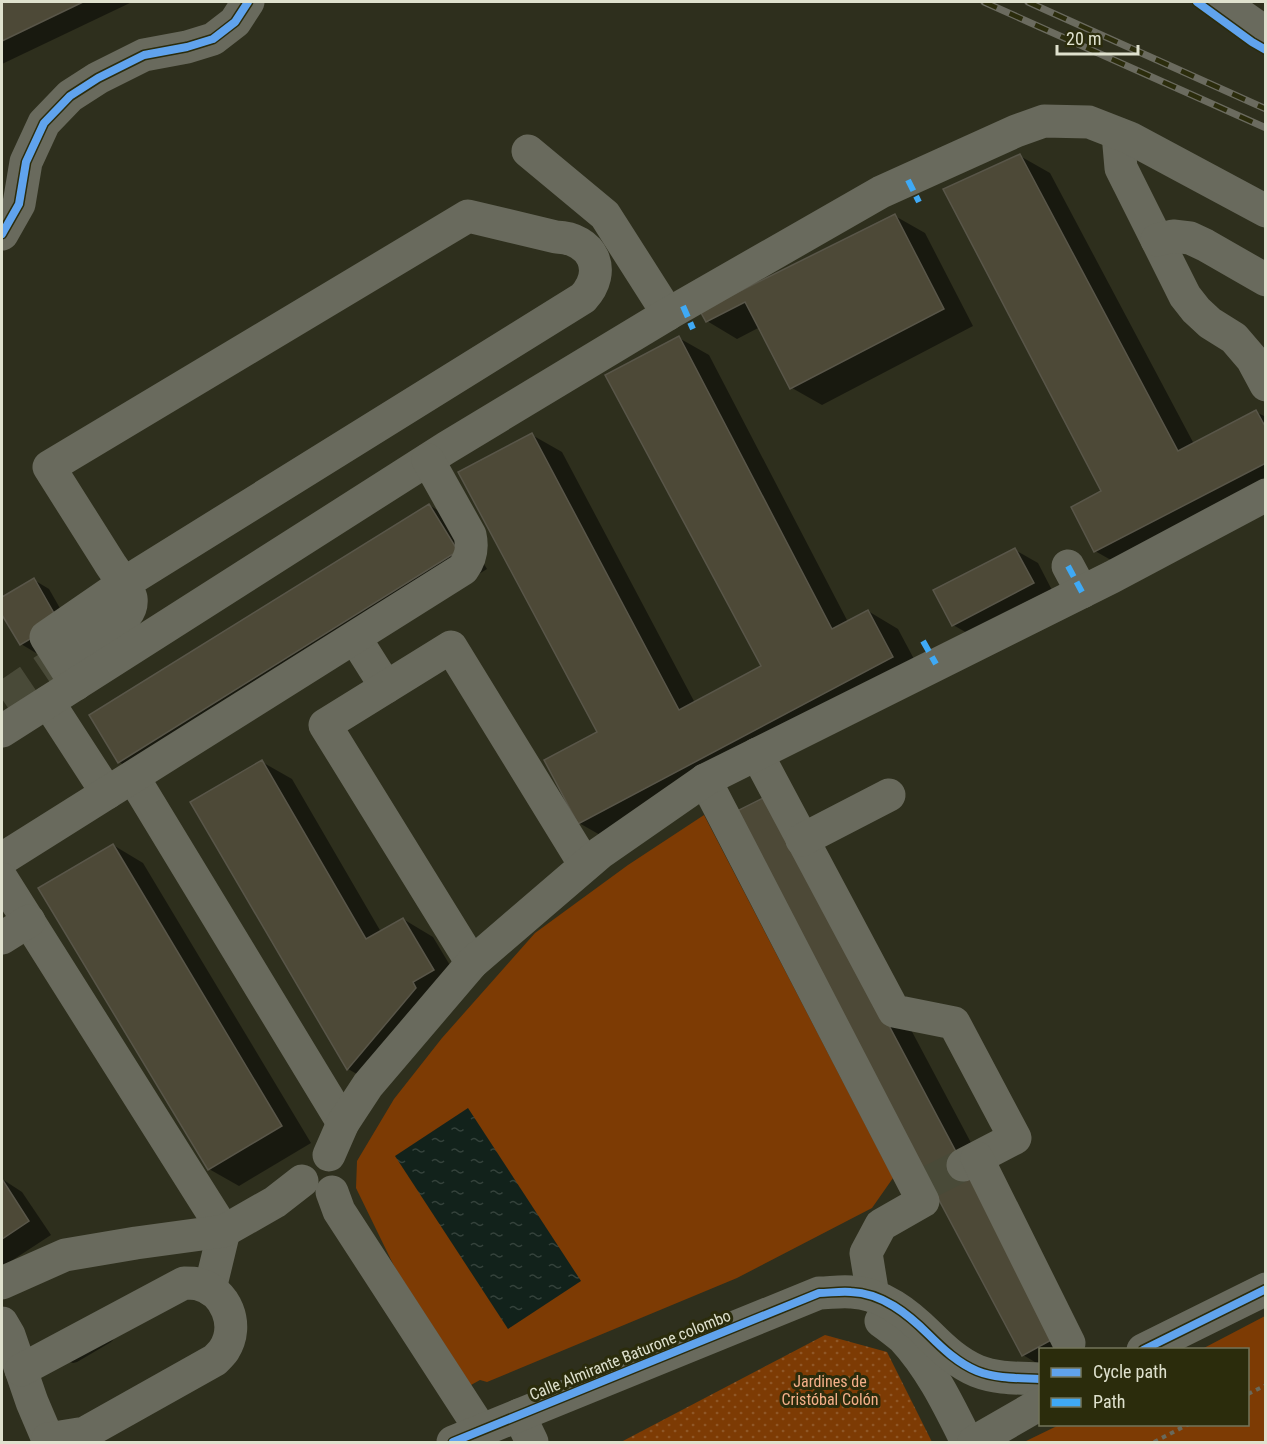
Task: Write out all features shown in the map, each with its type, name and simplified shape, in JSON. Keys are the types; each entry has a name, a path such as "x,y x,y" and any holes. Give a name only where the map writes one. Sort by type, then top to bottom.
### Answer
{"street":[{"path":"2,234 19,204 26,162 44,123 70,96 98,78 144,55 187,47 213,39 235,22 248,2"},
{"path":"1221,2 1266,33"},
{"path":"2,731 428,460 681,316 881,192 913,191 1016,131 1044,121 1089,123 1130,138 1266,211"},
{"path":"1118,134 1121,168 1185,296 1210,323 1234,338 1252,359 1266,385"},
{"path":"528,151 605,215 621,240 681,316"},
{"path":"74,651 126,615 130,611 131,600 123,584 49,467 468,216 556,237 567,237 587,248 596,268 595,280 583,298 123,584 46,637 76,684"},
{"path":"1157,240 1173,236 1190,238 1266,280"},
{"path":"593,257 621,240"},
{"path":"2,859 463,569 472,553 470,535 428,460"},
{"path":"329,1155 344,1123 368,1085 472,963 600,853 705,780 757,754 930,652 1075,578 1266,495"},
{"path":"355,638 386,687"},
{"path":"472,963 325,724 451,647 585,865"},
{"path":"48,702 120,785 344,1123"},
{"path":"757,754 894,1011 954,1023 1015,1138 970,1161 1069,1343"},
{"path":"705,780 923,1186 923,1201 881,1225 866,1253 873,1296"},
{"path":"802,840 889,795"},
{"path":"2,879 225,1231 210,1289"},
{"path":"2,938 29,921"},
{"path":"329,1155 337,1160 341,1168 342,1177 339,1185 333,1192 324,1195 314,1194 302,1180 301,1172 304,1163 311,1156 329,1155"},
{"path":"2,1283 64,1255 225,1231 275,1202 302,1180"},
{"path":"333,1192 339,1212 467,1436"},
{"path":"2,1323 9,1335 21,1370 32,1402 49,1441 85,1433 215,1360 224,1350 230,1337 231,1324 228,1310 221,1298 210,1289 198,1284 184,1283 21,1370"},
{"path":"1147,1348 1266,1289"},
{"path":"819,1293 852,1292 873,1296 893,1305 916,1322 957,1360 977,1371 998,1376 1039,1379"},
{"path":"819,1293 876,1317 902,1337 921,1360 942,1393 968,1443"},
{"name":"Calle Almirante Baturone colombo","path":"467,1436 526,1429 819,1293"},
{"path":"974,1443 1039,1405"}],"path":[{"path":"1249,1394 1266,1385"},
{"path":"1154,1443 1187,1426"}],"green space":[{"path":"704,815 893,1178 872,1208 737,1278 487,1382 480,1380 471,1385 395,1268 356,1188 357,1161 394,1099 442,1038 535,933 628,865"},
{"path":"1265,1316 1265,1442 1024,1442 1057,1426 1249,1426 1249,1348 1204,1348"},
{"name":"Jardines de Cristóbal Colón","path":"825,1335 887,1352 932,1442 621,1442"}],"water":[{"path":"468,1108 581,1281 508,1329 395,1156"}],"building":[{"path":"2,2 83,2 2,41"},
{"path":"1020,154 1178,451 1256,410 1266,428 1266,463 1094,552 1071,507 1101,491 943,189"},
{"path":"895,214 944,309 790,389 745,302 706,322 700,311"},
{"path":"679,336 832,629 868,610 893,657 578,824 544,760 597,732 458,472 532,433 679,710 761,666 605,375"},
{"path":"429,504 458,551 118,763 89,715"},
{"path":"1015,548 1034,583 952,626 933,590"},
{"path":"34,578 59,622 20,645 2,615 2,597"},
{"path":"262,760 366,939 403,918 434,970 413,982 416,988 347,1070 190,802"},
{"path":"767,796 1055,1338 1022,1356 733,813"},
{"path":"113,844 282,1126 208,1170 38,888"},
{"path":"2,1179 29,1221 2,1239"}],"tunnel":[{"path":"2,699 73,651"},
{"path":"929,1182 963,1165"}],"railway":[{"path":"984,2 1266,128"},
{"path":"1028,2 1266,109"}],"marked path":[{"path":"908,180 919,202"},
{"path":"683,306 693,329"},
{"path":"1068,566 1082,592"},
{"path":"923,641 936,664"}],"cycle path":[{"path":"2,234 19,204 26,162 44,123 70,96 98,78 144,55 187,47 213,39 235,22 248,2"},
{"path":"1197,2 1266,50"},
{"path":"1147,1348 1266,1289"},
{"path":"453,1442 819,1293 847,1292 873,1296 903,1312 951,1355 970,1368 1000,1377 1039,1379"}]}
